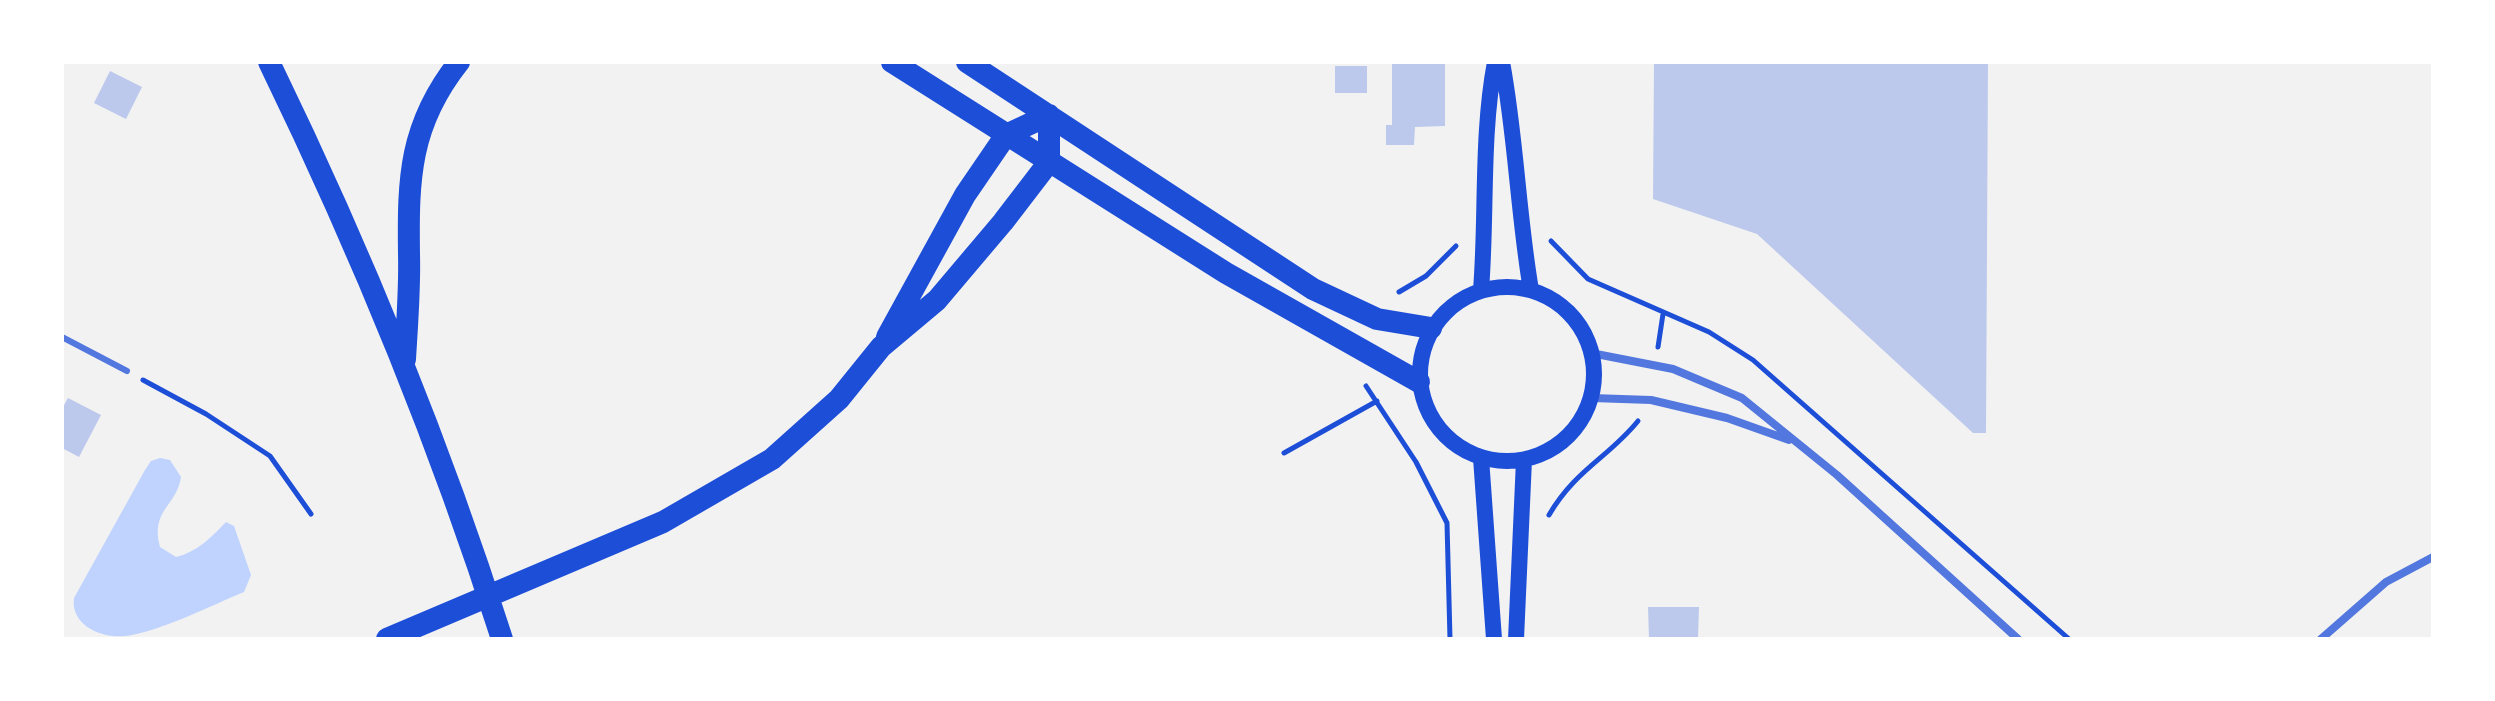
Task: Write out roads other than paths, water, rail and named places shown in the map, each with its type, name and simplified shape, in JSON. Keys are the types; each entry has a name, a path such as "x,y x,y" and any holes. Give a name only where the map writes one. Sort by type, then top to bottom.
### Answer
{"highway":[{"path":"269,62 331,190 405,369 451,488 502,639"},
{"path":"405,369 409,255 407,191 422,125 459,62"},
{"path":"892,62 1049,162 1363,353 1419,382"},
{"path":"967,62 1313,289 1377,319 1431,328"},
{"path":"881,347 965,195 1006,135 1049,115"},
{"path":"387,639 663,522 772,459 815,424 881,347 937,300 1049,162 1049,115"}],"main road":[{"path":"1481,290 1486,235 1488,100 1495,62"},
{"path":"1502,62 1510,106 1521,233 1531,290"},
{"path":"1510,286 1531,290 1551,298 1570,314 1591,353 1596,371 1592,398 1576,428 1563,441 1537,457 1508,463 1481,458 1457,447 1439,431 1424,403 1419,382 1420,356 1431,328 1452,306 1481,290 1510,286"},
{"path":"1481,458 1494,639"},
{"path":"1516,639 1524,460"}],"street":[{"path":"1591,353 1709,381 1742,398 1837,475 2018,639"},
{"path":"1592,398 1651,400 1727,418 1794,441"},
{"path":"2321,639 2376,590 2433,557"}],"lane":[{"path":"62,337 127,371"}],"water":[{"path":"160,458 170,460 181,477 179,487 158,525 160,547 176,557 184,555 204,543 226,522 234,526 251,575 244,592 174,622 132,635 101,634 78,617 74,598 145,470 151,461"}]}
